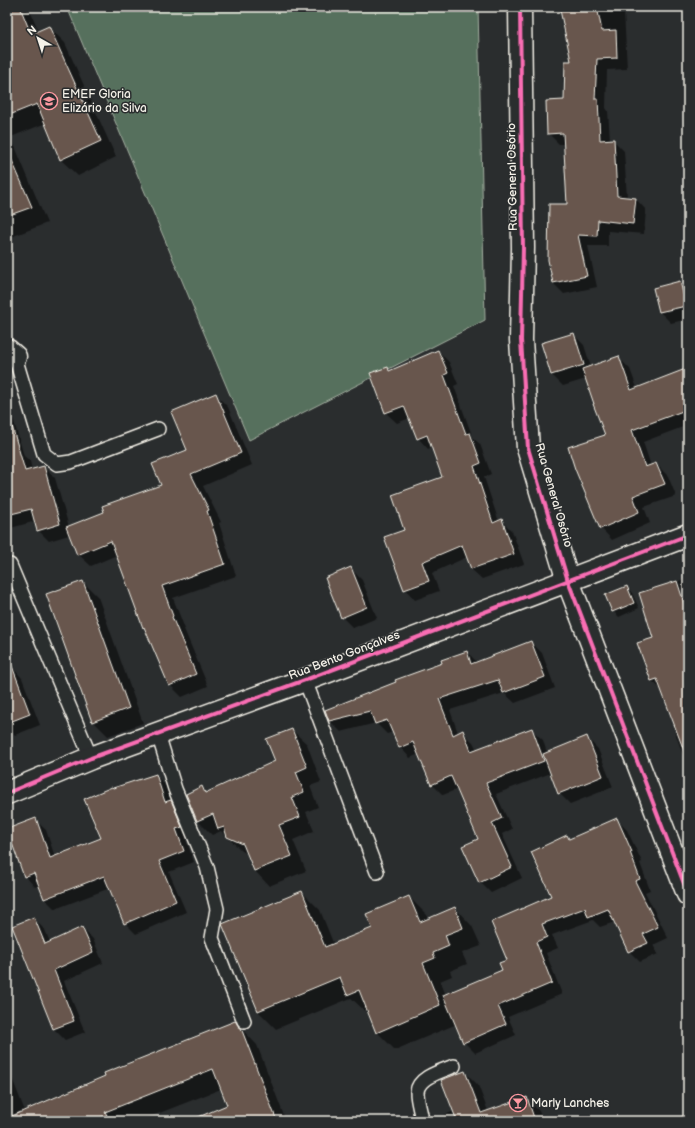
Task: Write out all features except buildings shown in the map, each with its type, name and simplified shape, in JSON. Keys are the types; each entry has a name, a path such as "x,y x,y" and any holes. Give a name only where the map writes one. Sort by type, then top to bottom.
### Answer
{"street":[{"name":"Rua General Osório","path":"520,7 523,248 521,340 528,448 568,581 688,894"},
{"name":"Rua Bento Gonçalves","path":"7,793 91,758 305,680 688,535"}],"lane":[{"path":"11,353 44,454 57,464 71,462 158,429"},
{"path":"10,566 91,758"},
{"path":"305,680 377,872"},
{"path":"158,734 176,789 207,867 217,910 212,938 244,1021"},
{"path":"422,1121 417,1094 418,1087 424,1080 454,1066"}],"green space":[{"path":"67,7 478,7 485,320 249,440"}],"cycle path":[{"path":"520,7 523,248 521,340 528,448 568,581 688,894"},
{"path":"7,793 91,758 305,680 688,535"}],"place":[{"name":"EMEF Gloria Elizário da Silva","path":"49,101"},
{"name":"Marly Lanches","path":"518,1103"}]}
